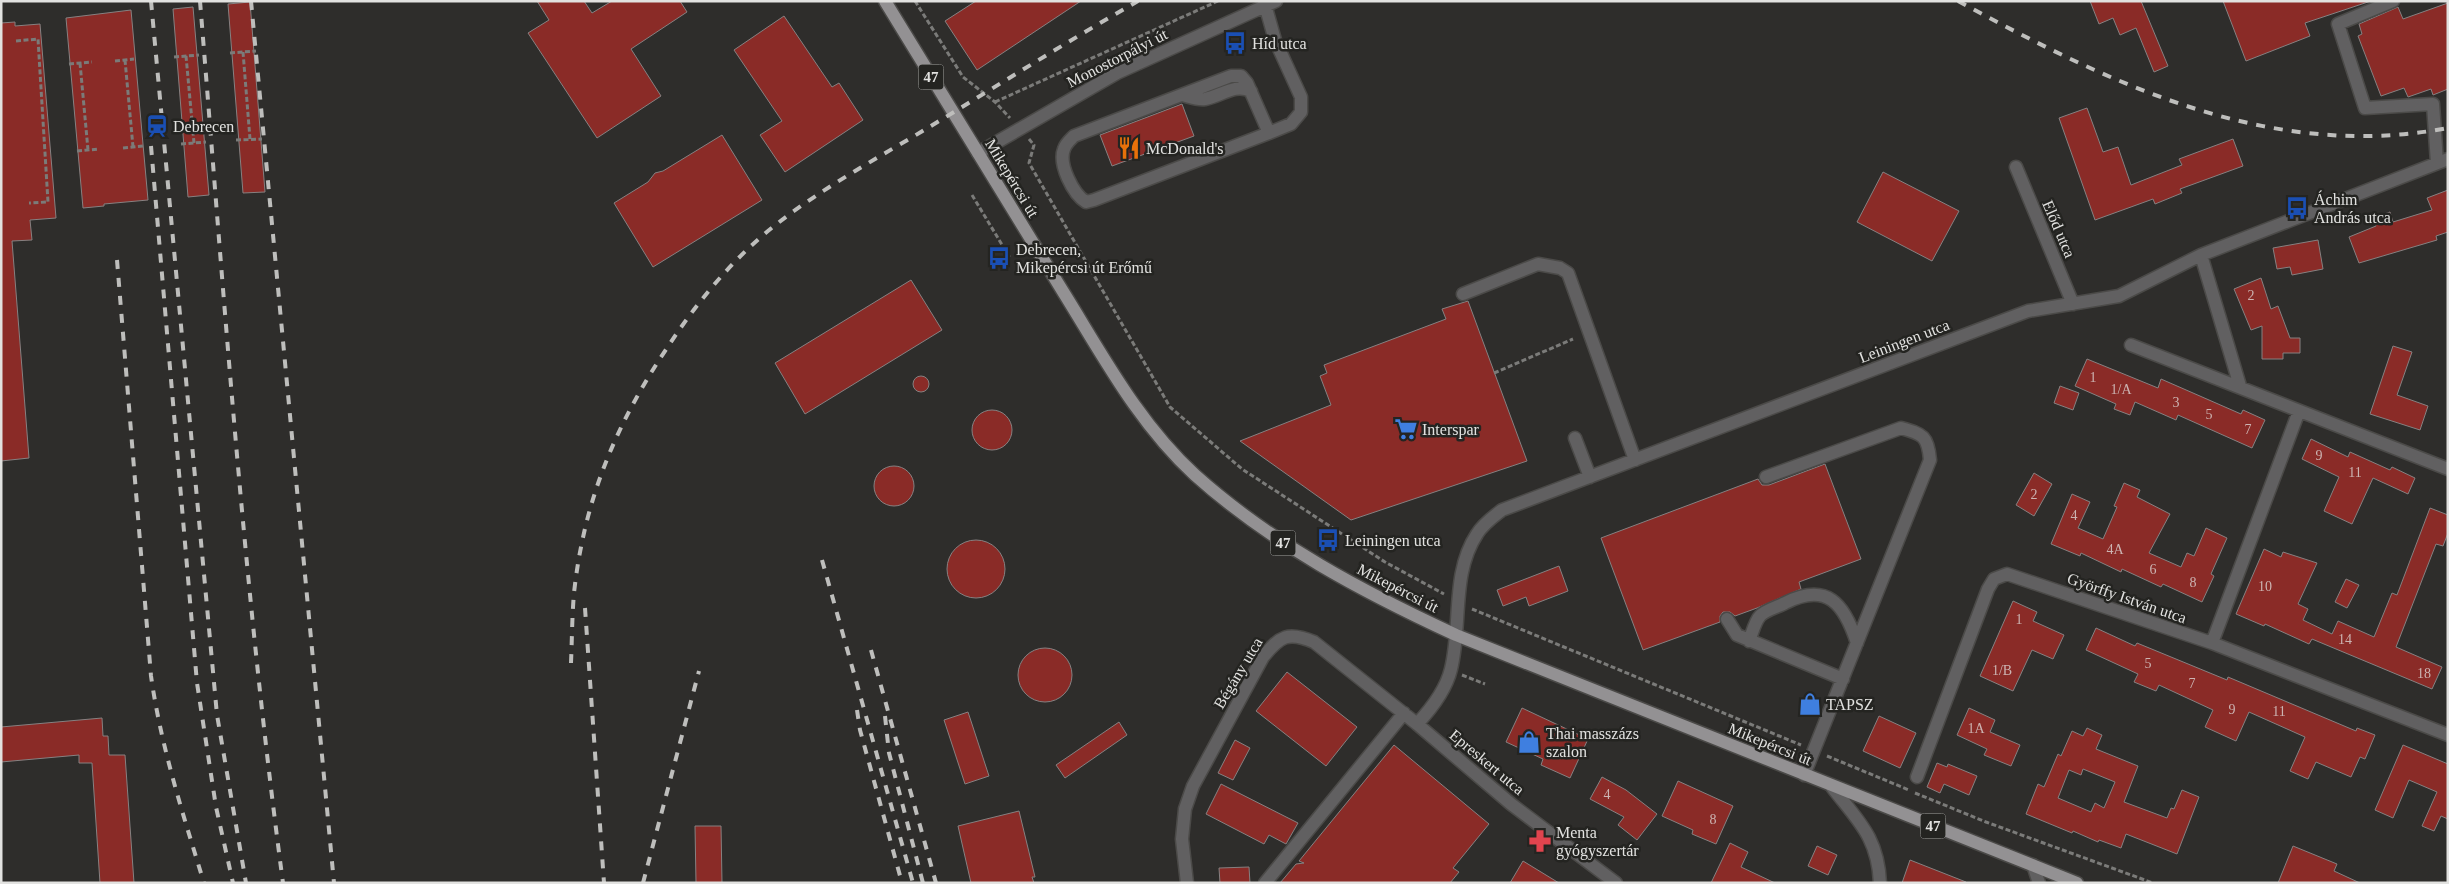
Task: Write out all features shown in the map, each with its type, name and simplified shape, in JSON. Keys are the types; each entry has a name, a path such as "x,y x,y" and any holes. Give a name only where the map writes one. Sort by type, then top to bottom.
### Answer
{"main road":[{"name":"Mikepércsi út","path":"885,1 1139,412 1194,474 1264,531 1324,569 1396,607 1456,635 2077,883"}],"street":[{"path":"2392,1 2338,24 2365,108 2433,104 2442,161"},
{"name":"Monostorpályi út","path":"978,153 1117,73 1269,3"},
{"path":"1269,3 1275,40 1300,97 1301,112 1291,124 1270,133 1094,200 1086,202 1075,192 1062,159 1063,149 1074,136 1231,76 1241,76 1251,91 1270,133"},
{"name":"Leiningen utca","path":"1456,635 1458,601 1467,554 1477,534 1488,521 1502,510 2028,311 2119,296 2201,255 2442,161"},
{"name":"Előd utca","path":"2016,167 2073,304"},
{"path":"2201,255 2240,386"},
{"path":"1463,294 1538,264 1560,268 1568,273 1635,460"},
{"path":"2131,345 2240,386 2448,469"},
{"path":"2212,643 2299,411"},
{"path":"1766,477 1901,428 1920,434 1929,443 1930,460 1804,775"},
{"path":"1576,438 1590,477"},
{"name":"Györffy István utca","path":"1917,777 1988,589 1994,579 2006,574 2212,643 2448,735"},
{"path":"1749,641 1760,616 1800,596 1824,594 1840,606 1851,622 1857,643"},
{"path":"1727,619 1737,635 1843,679"},
{"path":"1417,724 1434,707 1451,670 1456,635"},
{"name":"Bégány utca","path":"1187,883 1182,838 1185,810 1193,786 1263,657 1276,641 1288,636 1302,637 1314,642 1417,724"},
{"path":"1265,883 1404,713"},
{"name":"Epreskert utca","path":"1417,724 1511,804 1616,883"},
{"path":"1832,786 1874,843 1879,863 1880,883"},
{"path":"2033,865 2039,883"}],"path":[{"path":"915,1 963,77 995,102 1034,145 1029,163 1170,407 1242,469 1385,562 1458,601 1986,822 2153,883"},
{"path":"995,102 1218,1"},
{"path":"16,41 38,39 48,202 29,203"},
{"path":"230,53 256,51"},
{"path":"243,52 250,139"},
{"path":"174,57 199,55"},
{"path":"186,56 194,143"},
{"path":"125,60 133,147"},
{"path":"115,61 134,60"},
{"path":"69,64 92,62"},
{"path":"80,63 88,150"},
{"path":"236,140 262,139"},
{"path":"181,144 206,142"},
{"path":"123,148 143,146"},
{"path":"77,151 99,149"},
{"path":"972,195 1010,258"},
{"path":"1494,373 1573,339"}],"building":[{"path":"537,1 584,1 592,13 612,1 680,1 687,12 631,49 661,96 597,138 528,33 549,20"},
{"path":"976,1 1081,1 977,70 945,21"},
{"path":"2090,1 2141,1 2168,66 2154,72 2136,28 2120,35 2113,18 2099,24"},
{"path":"2223,1 2371,1 2305,23 2310,36 2246,61"},
{"path":"250,2 265,192 243,193 228,4"},
{"path":"2448,3 2448,89 2433,95 2431,89 2408,97 2404,88 2381,96 2358,36 2362,34 2359,24 2398,7 2403,19"},
{"path":"193,7 209,195 188,197 173,9"},
{"path":"131,10 148,200 83,208 66,18"},
{"path":"784,16 832,87 839,83 863,120 785,172 760,135 782,121 734,50"},
{"path":"15,22 15,26 40,24 56,218 30,220 32,240 12,241 29,458 1,461 1,23"},
{"path":"1182,104 1194,136 1112,166 1100,135"},
{"path":"2087,108 2103,152 2118,147 2131,185 2182,165 2179,159 2233,139 2243,166 2180,189 2182,193 2155,204 2153,199 2095,220 2059,118"},
{"path":"722,135 762,200 653,267 614,203 648,182 655,173 663,171"},
{"path":"1883,172 1959,211 1932,261 1857,222"},
{"path":"2448,190 2448,232 2436,236 2437,240 2359,263 2349,237 2376,226 2373,218 2390,212 2393,222 2432,210 2427,198"},
{"path":"2318,240 2323,269 2292,275 2290,267 2277,269 2273,248"},
{"path":"2261,278 2271,309 2278,306 2290,338 2300,338 2300,353 2283,353 2283,359 2262,359 2262,326 2251,330 2234,289"},
{"path":"911,280 942,330 805,414 775,363"},
{"path":"1468,301 1527,461 1351,520 1240,441 1331,405 1320,376 1327,373 1324,365 1446,319 1442,309"},
{"path":"2393,346 2412,352 2397,395 2428,406 2420,430 2370,414"},
{"path":"2087,359 2158,388 2161,379 2241,414 2243,410 2265,420 2252,448 2178,415 2176,420 2135,402 2130,415 2114,409 2116,404 2075,386"},
{"path":"918,376 924,376 929,381 927,390 918,392 913,387 913,381"},
{"path":"2060,386 2079,393 2073,410 2054,403"},
{"path":"988,410 996,410 1003,413 1009,419 1012,430 1009,441 1003,447 996,450 988,450 981,447 975,441 972,434 972,426 975,419 981,413"},
{"path":"2311,439 2348,457 2350,452 2390,470 2392,467 2415,478 2408,494 2373,478 2352,524 2324,511 2339,477 2302,459"},
{"path":"1825,464 1861,559 1799,582 1801,589 1757,608 1735,616 1730,612 1723,612 1720,616 1720,622 1643,650 1601,538 1758,479 1762,485 1769,485"},
{"path":"890,466 898,466 905,469 911,475 914,486 911,497 905,503 898,506 890,506 883,503 877,497 874,490 874,482 877,475 883,469"},
{"path":"2034,473 2052,484 2034,516 2016,505"},
{"path":"2124,483 2140,490 2137,497 2170,514 2149,553 2181,567 2187,553 2194,556 2206,528 2227,538 2211,574 2214,576 2202,602 2163,584 2161,587 2122,569 2121,572 2081,553 2080,556 2051,544 2072,494 2090,502 2078,528 2103,539 2117,507 2114,506"},
{"path":"2430,508 2448,515 2448,533 2443,546 2436,544 2396,647 2442,667 2432,689 2312,639 2309,644 2265,624 2264,626 2236,614 2264,549 2281,557 2283,552 2317,563 2298,604 2308,609 2303,620 2332,634 2338,621 2374,637 2392,593 2397,595"},
{"path":"976,540 992,545 1000,553 1005,569 1000,585 992,593 976,598 960,593 952,585 947,569 952,553 960,545"},
{"path":"1559,566 1568,591 1529,606 1526,597 1503,606 1497,590"},
{"path":"2346,579 2359,585 2347,608 2335,602"},
{"path":"2013,601 2037,612 2033,621 2064,635 2053,659 2032,650 2013,691 1980,676"},
{"path":"2096,628 2135,646 2137,643 2227,680 2228,677 2356,731 2357,728 2375,735 2365,759 2360,757 2351,777 2316,762 2308,779 2290,771 2305,737 2249,712 2236,741 2205,727 2213,710 2159,685 2156,691 2134,682 2138,674 2086,650"},
{"path":"1040,648 1050,648 1060,652 1068,660 1072,675 1068,690 1060,698 1050,702 1040,702 1030,698 1022,690 1018,680 1018,670 1022,660 1030,652"},
{"path":"1287,672 1357,727 1326,766 1256,711"},
{"path":"1522,708 1588,739 1570,778 1541,765 1543,759 1506,742"},
{"path":"1969,708 1995,720 1990,732 2020,745 2011,766 1984,755 1987,749 1957,735"},
{"path":"968,712 989,776 965,784 944,720"},
{"path":"1879,716 1916,733 1900,768 1863,751"},
{"path":"102,718 103,736 108,736 109,755 125,755 134,883 100,883 92,763 79,763 79,755 1,762 1,727"},
{"path":"1119,722 1127,735 1065,778 1056,765"},
{"path":"2087,728 2102,735 2096,749 2138,766 2124,802 2167,818 2171,808 2174,809 2182,790 2199,797 2177,854 2126,834 2121,848 2099,840 2098,842 2026,814 2038,784 2044,787 2058,754 2061,756 2072,731 2083,736","holes":["2083,769 2115,782 2104,808 2095,803 2091,812 2058,798 2069,770 2081,775"]},
{"path":"1235,740 1250,748 1233,780 1218,773"},
{"path":"1394,745 1489,824 1453,868 1459,872 1450,883 1280,883 1296,864 1304,863 1299,861"},
{"path":"2403,745 2448,764 2448,819 2441,816 2434,831 2422,826 2437,792 2409,780 2393,818 2375,810"},
{"path":"1937,763 1947,767 1948,764 1977,776 1969,795 1944,784 1940,793 1927,787"},
{"path":"1602,777 1626,790 1657,814 1637,840 1618,825 1624,817 1590,799"},
{"path":"1678,781 1733,806 1716,844 1692,834 1693,830 1662,816"},
{"path":"1221,784 1298,823 1286,844 1269,835 1264,844 1206,814"},
{"path":"1019,811 1035,877 1032,877 1034,883 971,883 958,826"},
{"path":"695,826 721,826 722,883 696,883"},
{"path":"1730,843 1748,852 1741,867 1775,883 1711,883"},
{"path":"1817,846 1837,855 1828,875 1808,866"},
{"path":"2293,846 2337,864 2334,871 2360,883 2278,883"},
{"path":"1910,860 1966,882 1966,883 1902,883"},
{"path":"1523,861 1559,883 1510,883"},
{"path":"1249,867 1250,883 1220,883 1219,868"}],"railway":[{"path":"151,1 217,715 246,883"},
{"path":"200,1 246,553 269,773 283,883"},
{"path":"251,1 334,883"},
{"path":"571,663 573,602 579,559 594,495 605,464 632,405 649,377 679,331 717,281 762,236 814,197 1138,1"},
{"path":"1958,1 2073,60 2132,86 2193,108 2255,124 2318,134 2382,136 2448,128"},
{"path":"151,146 197,683 216,807 233,883"},
{"path":"117,260 151,676 167,755 204,883"},
{"path":"822,560 913,883"},
{"path":"585,608 604,883"},
{"path":"871,650 936,883"},
{"path":"643,883 699,671"},
{"path":"857,710 860,730 902,883"},
{"path":"885,716 889,753 923,883"}],"place":[{"name":"Híd utca","path":"1235,43"},
{"name":"Debrecen","path":"157,126"},
{"name":"McDonald's","path":"1129,148"},
{"name":"Áchim András utca","path":"2297,208"},
{"name":"Debrecen, Mikepércsi út Erőmű","path":"999,258"},
{"name":"Interspar","path":"1406,429"},
{"name":"Leiningen utca","path":"1328,540"},
{"name":"TAPSZ","path":"1810,704"},
{"name":"Thai masszázs szalon","path":"1529,742"},
{"name":"Menta gyógyszertár","path":"1540,841"}]}
